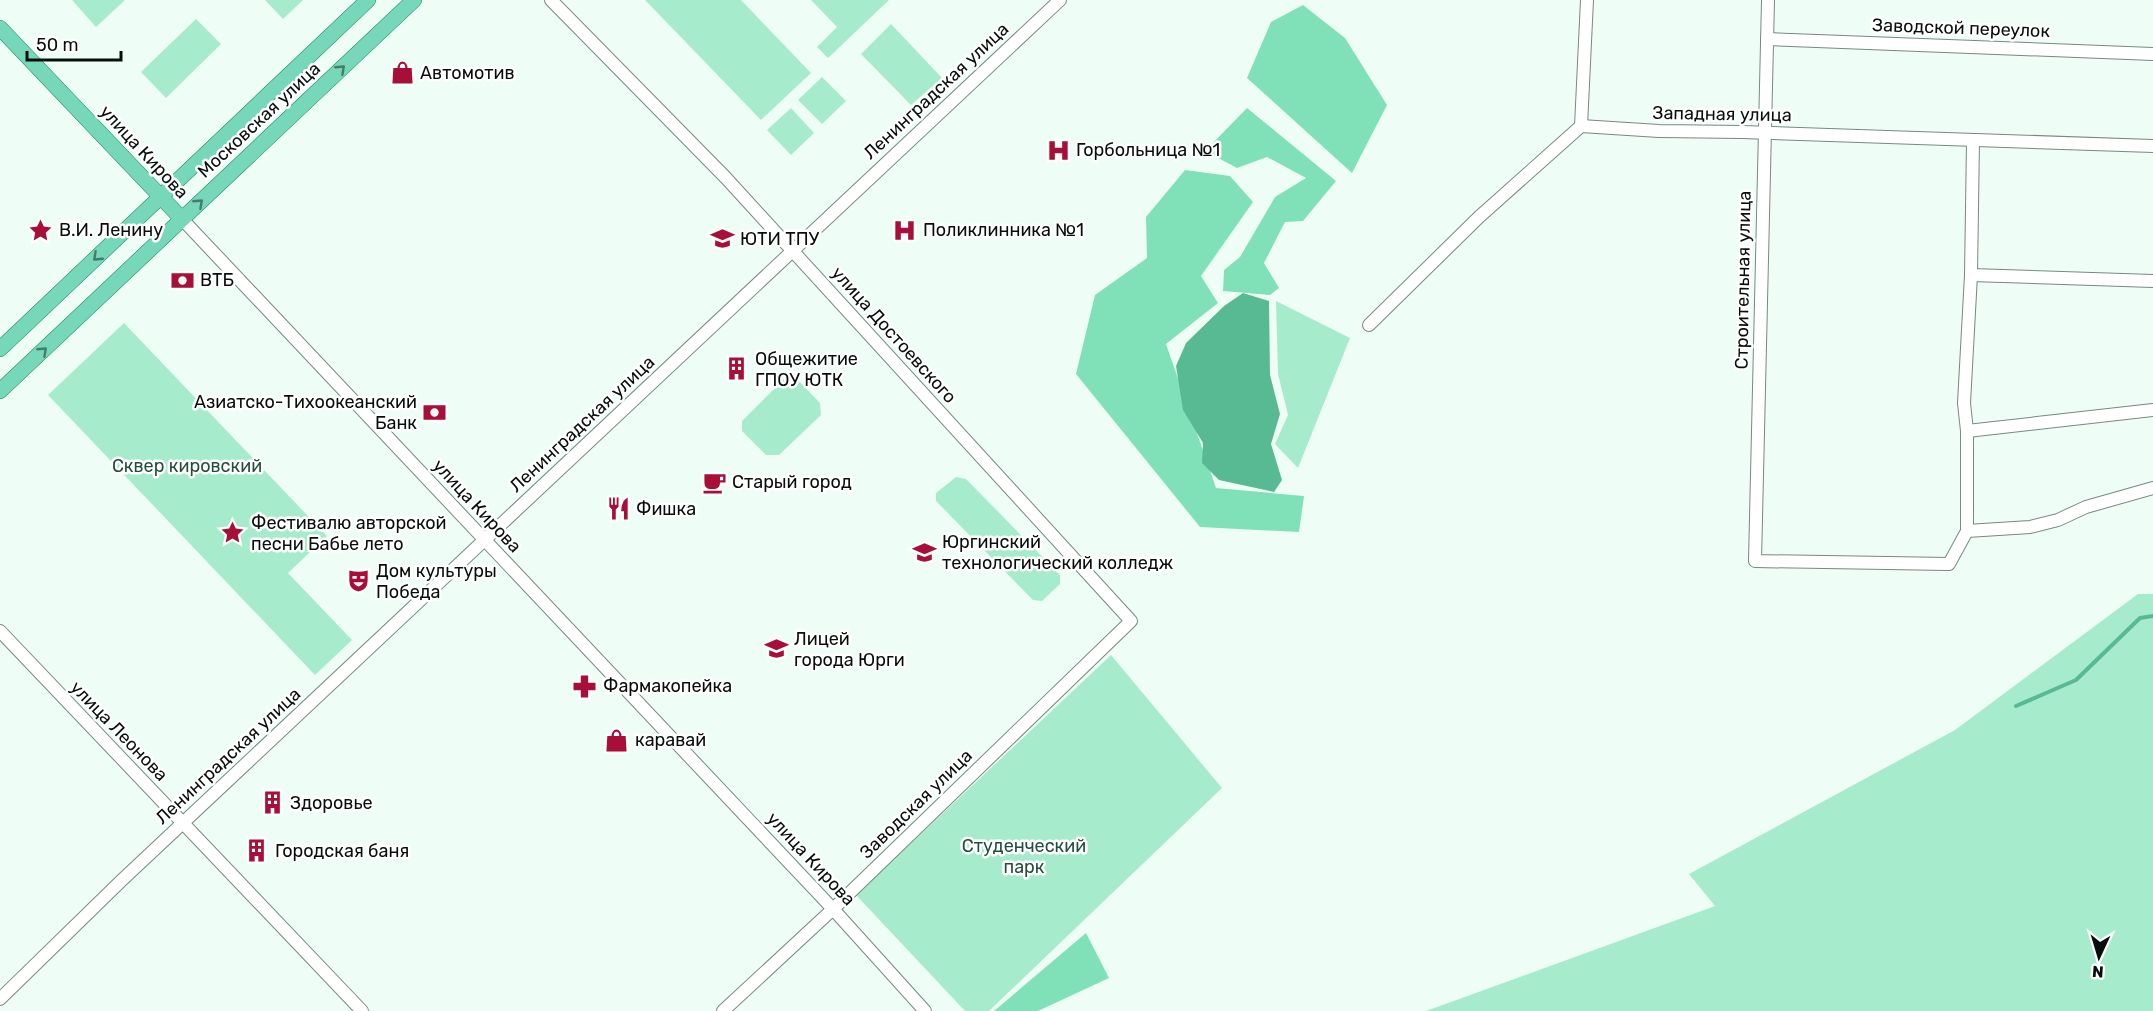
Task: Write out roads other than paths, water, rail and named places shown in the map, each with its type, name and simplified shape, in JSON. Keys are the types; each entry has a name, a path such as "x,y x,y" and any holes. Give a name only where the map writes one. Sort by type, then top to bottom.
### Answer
{"main road":[{"name":"Московская улица","path":"0,349 368,0"},
{"name":"Московская улица","path":"0,391 414,0"},
{"name":"улица Кирова","path":"0,27 182,219"}],"street":[{"name":"улица Достоевского","path":"551,0 726,178 1131,621"},
{"name":"Ленинградская улица","path":"0,999 183,823 1060,0"},
{"path":"1369,325 1479,217 1581,126 1587,0"},
{"name":"Строительная улица","path":"1767,0 1755,561 1949,564 1967,531"},
{"name":"Заводской переулок","path":"1767,39 2153,54"},
{"name":"Западная улица","path":"1581,126 1659,131 2153,146"},
{"path":"1973,141 1971,275 1964,403 1967,431 1967,531 2030,527 2058,520 2086,507 2153,488"},
{"name":"улица Кирова","path":"182,219 483,541 833,909 926,1011"},
{"path":"1971,275 2153,281"},
{"path":"1967,431 2153,410"},
{"name":"Заводская улица","path":"723,1011 833,909 1131,621"},
{"name":"улица Леонова","path":"0,631 362,1011"}],"waterway":[{"path":"2016,706 2076,680 2140,618 2153,616"}],"place":[{"name":"Автомотив","path":"402,73"},
{"name":"Горбольница №1","path":"1058,150"},
{"name":"В.И. Ленину","path":"41,230"},
{"name":"Поликлинника №1","path":"905,230"},
{"name":"ЮТИ ТПУ","path":"722,239"},
{"name":"ВТБ","path":"182,280"},
{"name":"Общежитие ГПОУ ЮТК","path":"737,369"},
{"name":"Азиатско-Тихоокеанский Банк","path":"435,412"},
{"name":"Старый город","path":"714,482"},
{"name":"Фишка","path":"618,509"},
{"name":"Фестивалю авторской песни Бабье лето","path":"233,533"},
{"name":"Юргинский технологический колледж","path":"924,552"},
{"name":"Дом культуры Победа","path":"358,581"},
{"name":"Лицей города Юрги","path":"776,649"},
{"name":"Фармакопейка","path":"585,686"},
{"name":"каравай","path":"617,740"},
{"name":"Здоровье","path":"272,803"},
{"name":"Городская баня","path":"257,851"}],"park label":[{"name":"Сквер кировский","path":"187,466"},
{"name":"Студенческий парк","path":"1024,856"}]}
